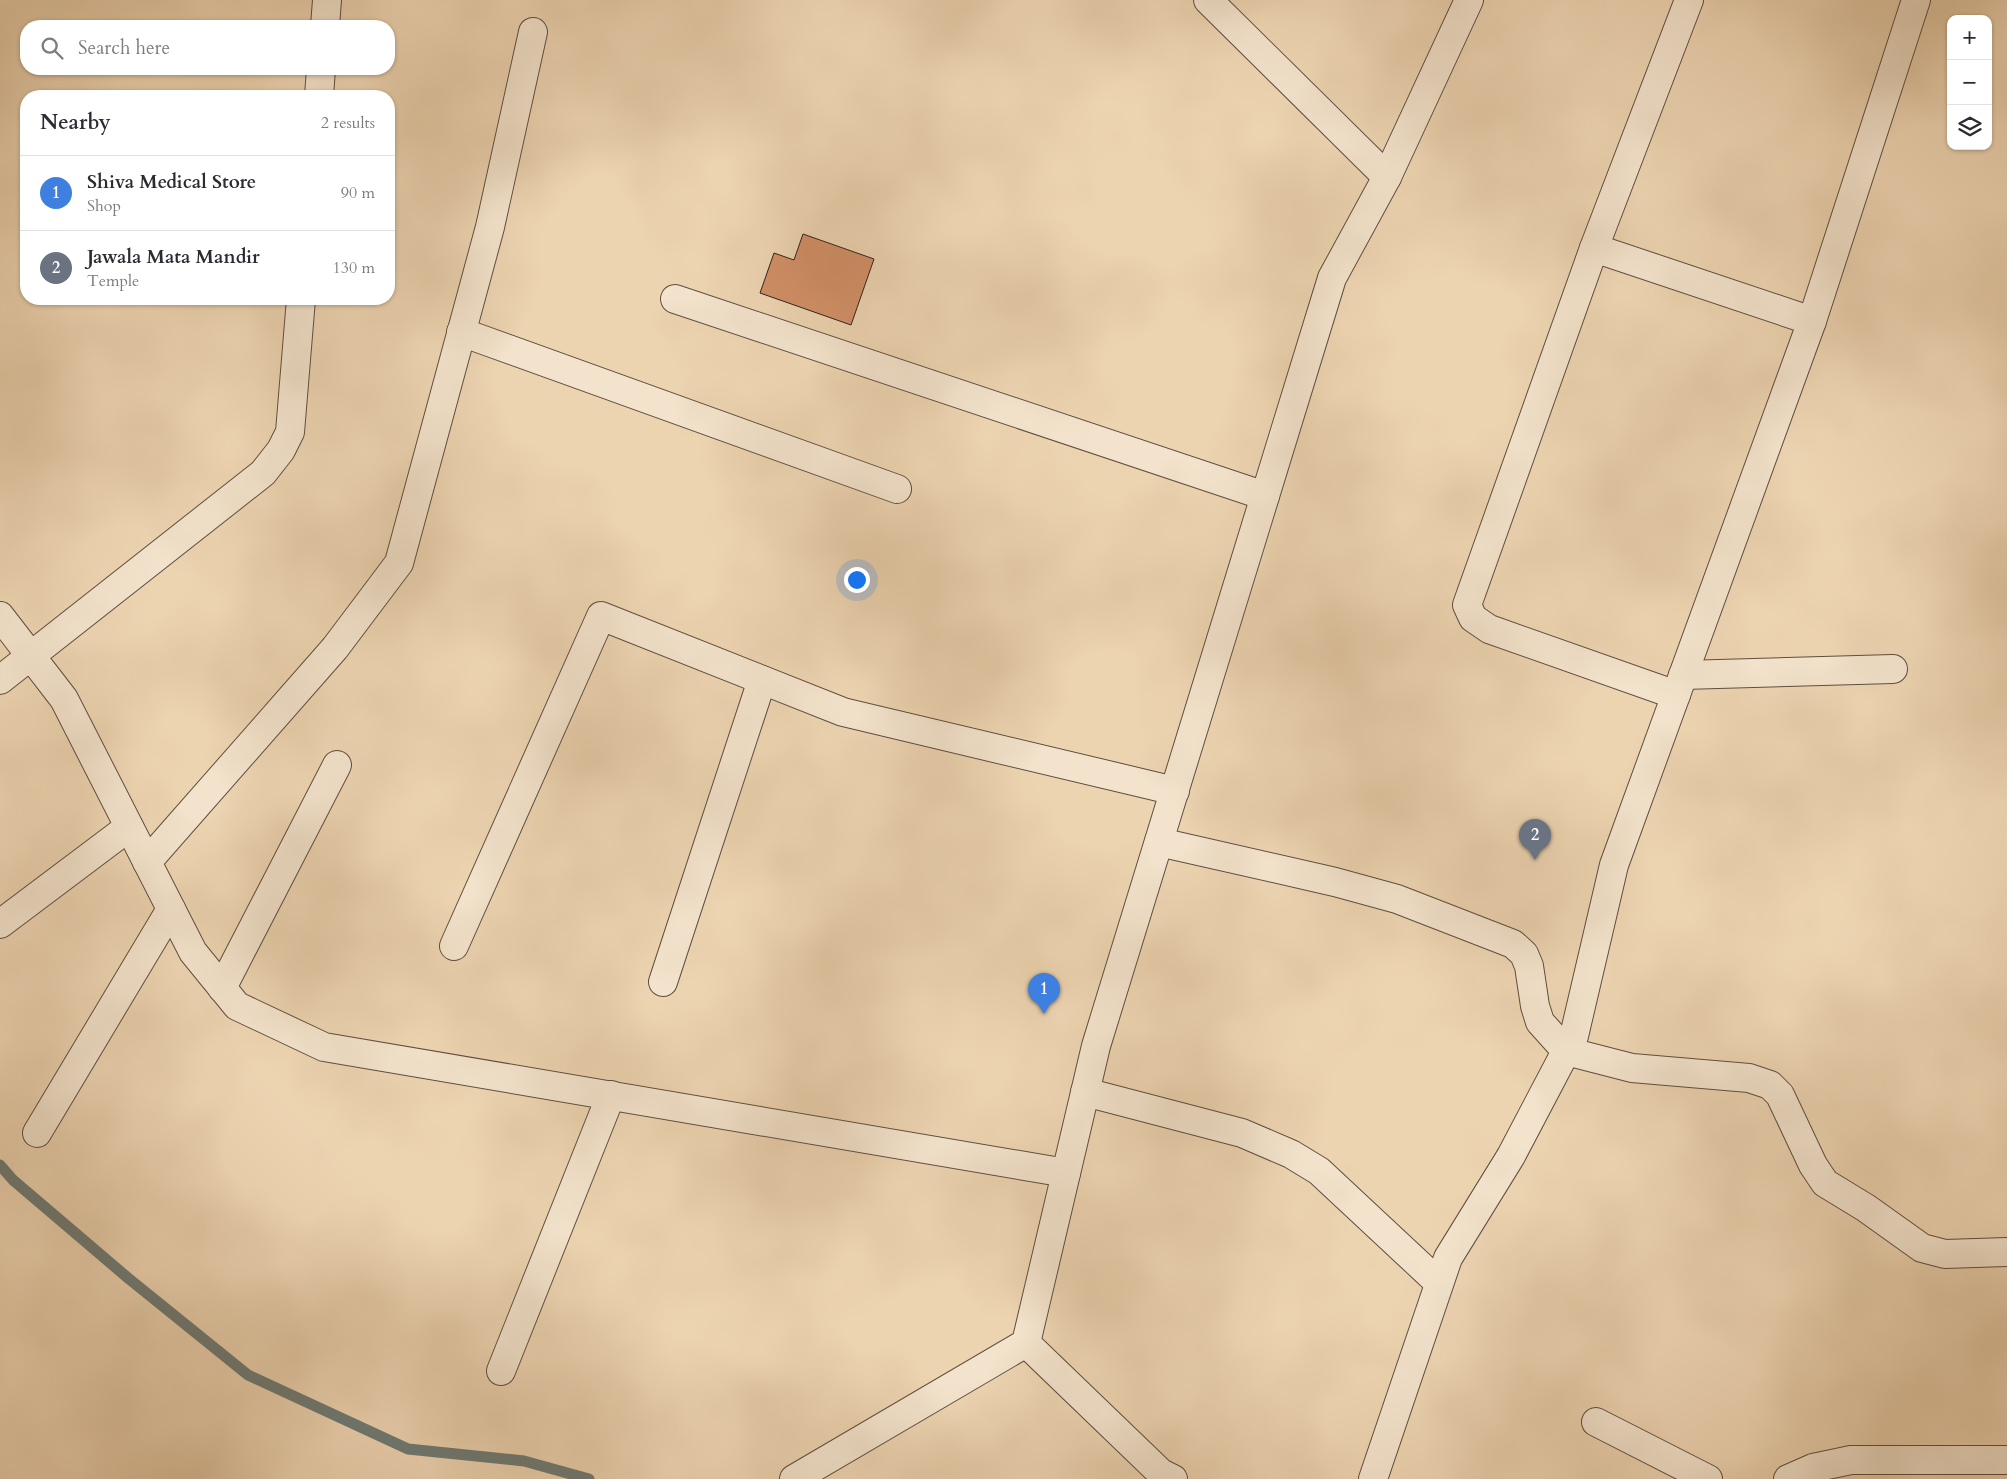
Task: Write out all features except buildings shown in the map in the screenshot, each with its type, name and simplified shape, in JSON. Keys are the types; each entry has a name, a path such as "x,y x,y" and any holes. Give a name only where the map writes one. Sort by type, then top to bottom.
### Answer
{"street":[{"path":"325,20 327,0"},
{"path":"1208,0 1387,177"},
{"path":"795,1479 1026,1343 1096,1046 1332,278 1387,177 1470,0"},
{"path":"1689,0 1594,248 1467,605 1473,618 1489,629 1680,685 1893,668"},
{"path":"1373,1479 1448,1258 1511,1156 1574,1036 1614,865 1812,321 1916,0"},
{"path":"147,862 335,648 399,563 490,227 533,32"},
{"path":"319,90 320,75"},
{"path":"1594,248 1812,321"},
{"path":"675,299 1265,496"},
{"path":"0,680 263,473 281,450 290,432 301,305"},
{"path":"461,332 897,489"},
{"path":"0,616 64,699 193,952 237,1006 324,1047 1066,1173"},
{"path":"454,946 601,616 843,712 1175,791"},
{"path":"663,982 762,680"},
{"path":"222,988 337,765"},
{"path":"0,924 129,827"},
{"path":"1159,842 1335,882 1397,899 1512,944 1524,954 1530,966 1535,1006 1540,1022 1566,1050 1632,1068 1749,1078 1770,1085 1780,1095 1813,1165 1825,1183 1866,1208 1922,1248 1945,1254 2007,1252"},
{"path":"37,1133 171,909"},
{"path":"1085,1092 1242,1133 1291,1154 1319,1171 1439,1283"},
{"path":"501,1370 611,1095"},
{"path":"1026,1343 1161,1473 1173,1479"},
{"path":"1596,1422 1708,1479"},
{"path":"1788,1479 1813,1468 1851,1460 2007,1460"}],"waterway":[{"path":"0,1165 13,1180 128,1278 248,1375 408,1449 524,1461 589,1479"}],"place":[{"name":"Jawala Mata Mandir","path":"1535,860"},
{"name":"Shiva Medical Store","path":"1044,1014"}]}
